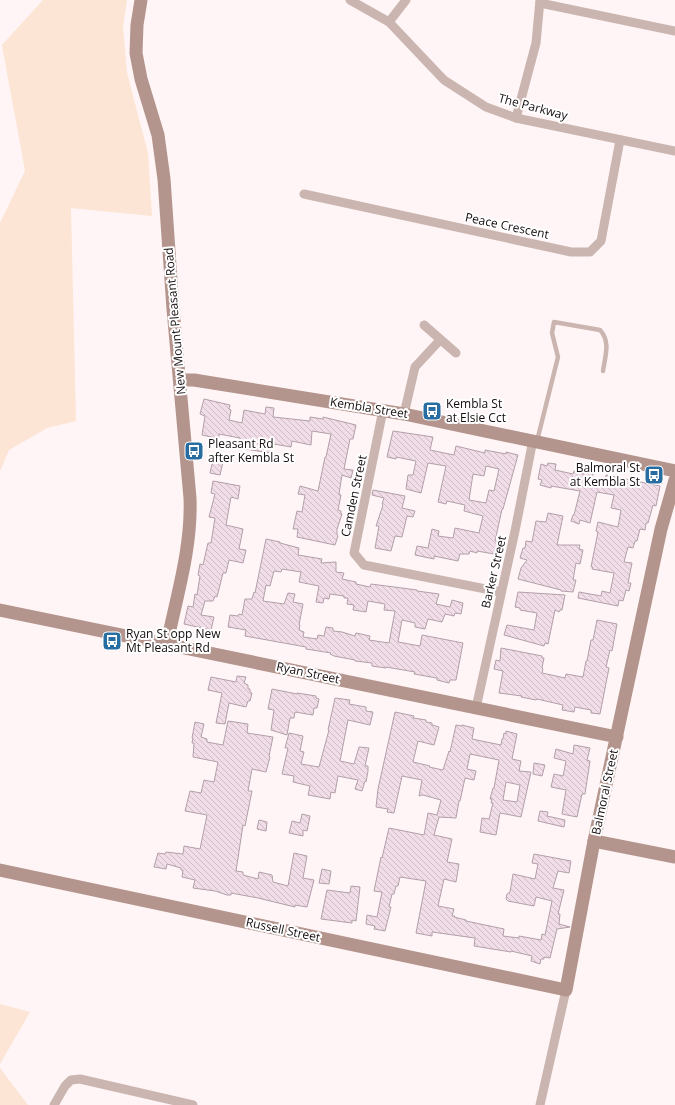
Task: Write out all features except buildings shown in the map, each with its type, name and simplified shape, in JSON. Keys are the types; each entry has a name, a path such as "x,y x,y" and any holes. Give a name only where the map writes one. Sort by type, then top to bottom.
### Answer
{"street":[{"name":"New Mount Pleasant Road","path":"141,0 137,25 136,53 141,79 158,135 164,179 172,309 180,380 190,516 188,544 167,643"},
{"name":"The Parkway","path":"350,0 389,22 444,80 486,107 516,118 675,151"},
{"path":"389,22 406,0"},
{"path":"516,118 536,43 540,2 675,31"},
{"name":"Peace Crescent","path":"304,194 571,252 590,252 601,241 620,140"},
{"path":"424,325 456,354"},
{"path":"404,414 415,367 440,340"},
{"name":"Kembla Street","path":"180,380 194,380 383,410 675,471"},
{"name":"Camden Street","path":"383,410 354,553 364,565 501,592"},
{"name":"Barker Street","path":"476,708 535,441"},
{"name":"Balmoral Street","path":"540,1105 566,990 594,842 661,529 675,480"},
{"name":"Ryan Street","path":"0,610 167,643 617,737"},
{"path":"594,842 675,857"},
{"name":"Russell Street","path":"0,870 566,990"},
{"path":"54,1105 65,1086 71,1080 80,1079 193,1105"}],"lane":[{"path":"535,441 558,357 552,333 554,322 600,330 604,335 607,344 603,371"}],"shaded area":[{"path":"43,0 127,0 123,26 127,73 148,153 152,216 71,208 76,421 47,428 9,450 0,471 0,223 25,171 2,45"},
{"path":"0,1004 30,1012 0,1064"},
{"path":"0,1068 28,1105 0,1105"}],"place":[{"name":"Kembla St at Elsie Cct","path":"432,411"},
{"name":"Pleasant Rd after Kembla St","path":"194,451"},
{"name":"Balmoral St at Kembla St","path":"654,475"},
{"name":"Ryan St opp New Mt Pleasant Rd","path":"112,641"}]}
